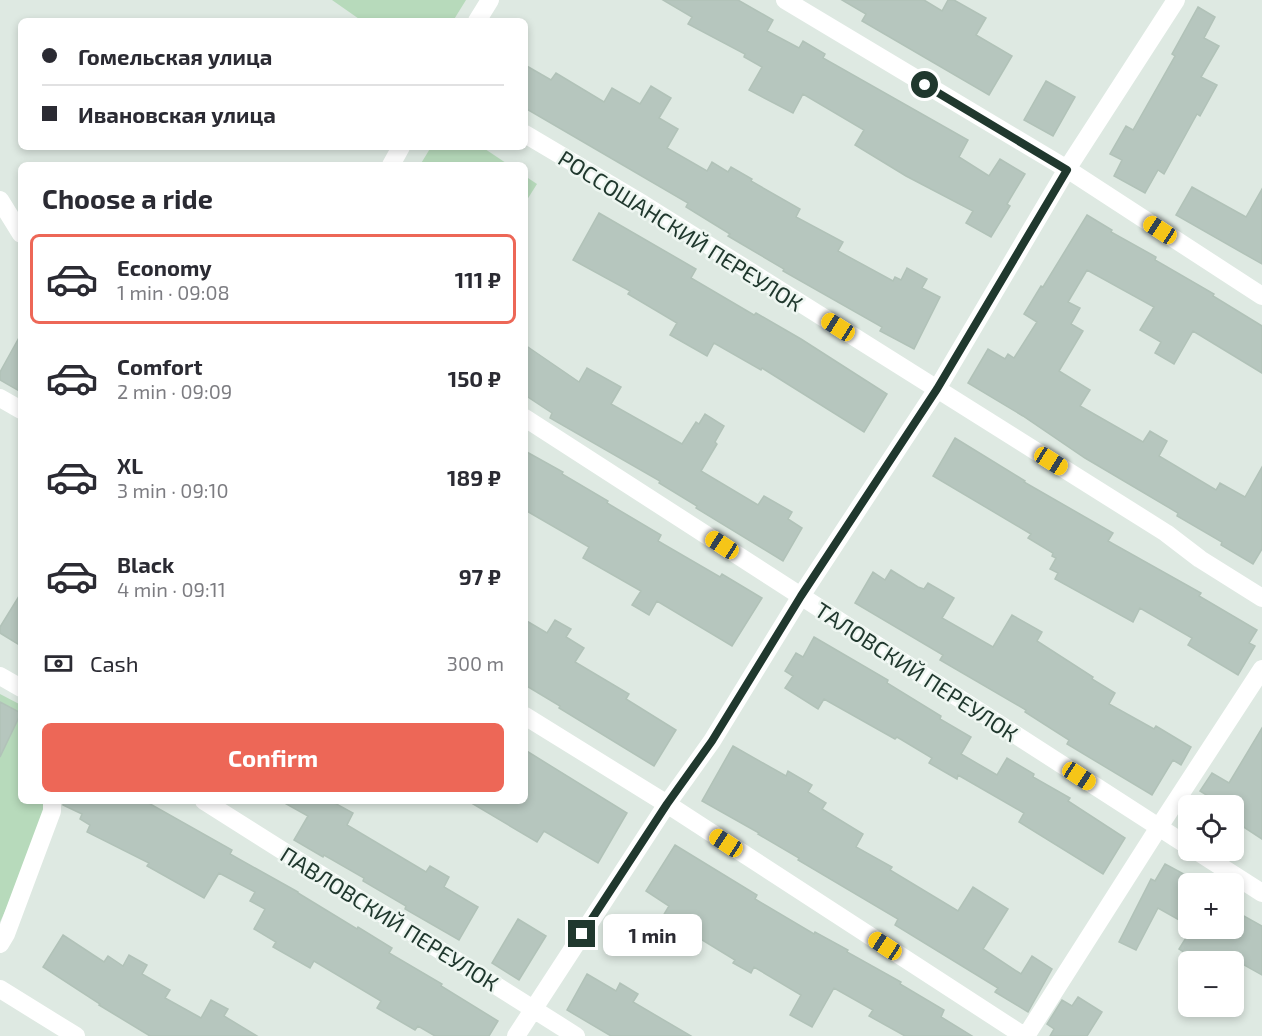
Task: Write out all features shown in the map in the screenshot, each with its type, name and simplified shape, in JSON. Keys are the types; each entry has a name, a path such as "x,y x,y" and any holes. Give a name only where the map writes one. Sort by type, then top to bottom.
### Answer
{"street":[{"path":"479,18 490,0"},
{"path":"784,0 1067,170 1262,296"},
{"path":"516,1036 667,804 712,741 801,596 937,389 1067,170 1176,0"},
{"name":"РОССОШАНСКИЙ ПЕРЕУЛОК","path":"528,136 643,204 1166,533 1200,559 1262,598"},
{"path":"0,200 18,229"},
{"path":"0,398 18,408"},
{"name":"ТАЛОВСКИЙ ПЕРЕУЛОК","path":"528,420 1178,839"},
{"path":"528,718 667,804 1025,1036 1262,669"},
{"path":"0,676 18,686"},
{"path":"0,944 6,934 52,804"},
{"name":"ПАВЛОВСКИЙ ПЕРЕУЛОК","path":"209,804 576,1036"},
{"path":"1213,861 1262,893"},
{"path":"0,989 76,1036"}],"green space":[{"path":"332,0 466,0 455,18 358,18"},
{"path":"429,150 486,150 504,162 422,162"},
{"path":"528,178 537,184 528,198"},
{"path":"0,694 18,703 18,804 56,804 0,922"}],"building":[{"path":"663,0 738,0 773,20 767,31 799,48 803,41 825,54 823,58 968,140 959,157 989,176 1000,159 1025,174 1007,204 1010,206 991,237 966,223 973,211 906,176 855,145 864,130 803,94 793,113 749,90 762,67 744,57 745,54 688,24 692,17"},
{"path":"842,0 924,0 942,11 948,0 954,0 986,18 976,35 1012,56 989,95 862,21 866,14"},
{"path":"1198,7 1215,17 1204,38 1219,46 1201,77 1217,85 1200,116 1197,114 1164,174 1158,170 1145,193 1114,176 1122,160 1110,154 1126,126 1133,130 1175,56 1172,54"},
{"path":"528,67 551,80 556,73 604,102 612,88 640,104 651,86 671,98 659,118 678,129 667,148 707,171 712,162 728,172 731,167 752,179 751,181 800,209 796,217 843,242 838,251 893,281 895,277 901,280 907,268 927,279 922,288 940,297 914,349 880,331 882,327 783,271 784,269 728,236 730,234 686,207 688,203 528,110"},
{"path":"1046,81 1075,97 1053,136 1024,120"},
{"path":"1192,187 1246,217 1262,189 1262,264 1176,215"},
{"path":"599,213 696,269 691,278 754,315 756,313 801,339 887,394 864,432 762,368 761,370 714,343 707,356 670,335 677,323 628,294 630,291 573,260"},
{"path":"1087,215 1262,326 1262,373 1193,331 1174,364 1155,353 1161,342 1140,330 1154,307 1087,270 1068,302 1080,308 1071,324 1083,331 1059,371 1090,390 1080,406 1143,442 1150,431 1167,441 1159,456 1216,490 1220,483 1245,497 1262,467 1262,549 1253,564 1221,545 1222,542 1177,516 1178,513 1085,458 1023,416 968,383 988,349 1005,359 1008,354 1014,358 1037,322 1024,314"},
{"path":"18,339 18,390 0,380 0,372"},
{"path":"528,347 579,382 587,368 621,387 611,404 682,444 696,422 699,424 705,414 724,426 715,442 717,444 701,471 758,505 764,496 792,512 788,519 802,528 783,561 696,508 697,506 659,483 660,481 550,418 552,413 528,397"},
{"path":"955,438 1024,482 1113,533 1108,541 1201,593 1199,596 1257,630 1249,643 1255,646 1238,675 1188,645 1192,638 1140,608 1133,622 1055,579 1058,573 1050,569 1056,558 1052,556 1053,553 1028,538 1031,534 933,476"},
{"path":"528,453 563,472 562,474 608,501 607,503 661,535 658,541 720,577 722,574 762,598 732,646 657,601 649,615 632,605 641,591 583,558 589,547 528,512"},
{"path":"891,570 918,587 924,589 928,583 954,598 942,618 993,647 1012,615 1042,632 1037,641 1115,693 1109,704 1154,729 1156,726 1191,747 1181,765 1173,760 1152,795 1067,744 1069,740 1025,712 1026,710 940,660 943,655 855,603 873,572 885,580"},
{"path":"18,598 18,644 0,633 0,627"},
{"path":"555,620 571,629 566,637 584,648 575,662 629,694 626,699 676,730 654,766 559,708 560,706 528,687 528,622 547,633"},
{"path":"814,637 888,680 887,683 971,737 961,754 997,775 1007,758 1034,774 1033,777 1070,798 1068,801 1125,838 1103,874 1019,822 1024,813 958,775 957,779 929,763 932,758 897,737 895,739 824,699 818,709 785,688 793,676 785,671 796,653 803,657"},
{"path":"0,702 18,711 18,719 0,757"},
{"path":"1262,728 1262,839 1244,827 1244,795 1206,795 1200,791 1212,773 1229,783"},
{"path":"733,746 786,776 788,771 812,785 808,792 826,803 822,809 863,834 856,847 892,867 890,870 958,911 973,887 1008,909 983,949 1021,974 1032,956 1052,969 1028,1012 995,992 998,988 895,925 898,919 798,860 799,858 759,833 702,801"},
{"path":"528,752 627,813 598,863 544,831 537,842 473,804 528,804"},
{"path":"150,804 232,850 230,854 392,948 389,953 498,1021 489,1036 435,1036 418,1026 415,1030 377,1008 381,1001 314,961 310,968 273,947 276,942 254,929 265,909 250,901 255,892 219,873 204,898 147,866 149,863 87,832 90,825 80,819 82,814 63,805"},
{"path":"286,804 336,804 353,813 347,825 426,872 430,866 449,877 444,887 478,907 459,940 405,909 406,906 363,881 364,878 294,840 308,816"},
{"path":"675,845 757,895 755,899 901,982 900,984 944,1010 941,1017 972,1036 905,1036 869,1016 873,1010 834,988 812,1027 790,1015 801,995 754,967 751,973 733,963 735,960 663,916 669,906 646,891"},
{"path":"1165,864 1182,873 1178,873 1178,919 1158,908 1136,950 1119,942 1151,879 1155,881"},
{"path":"1244,916 1262,926 1262,975 1244,965 1244,951 1182,951 1179,949 1185,939 1244,939"},
{"path":"518,919 546,936 519,980 492,963"},
{"path":"63,935 104,962 108,956 123,966 129,955 147,965 142,974 170,990 165,998 201,1018 211,1000 228,1009 224,1016 257,1036 150,1036 43,967"},
{"path":"587,974 616,991 620,983 638,994 633,1002 691,1036 611,1036 567,1010"},
{"path":"1078,997 1102,1012 1087,1036 1050,1036 1054,1029 1047,1024 1062,1000 1072,1006"}],"route":[{"path":"582,934 667,804 712,741 801,596 937,389 1067,170 925,85"}]}
